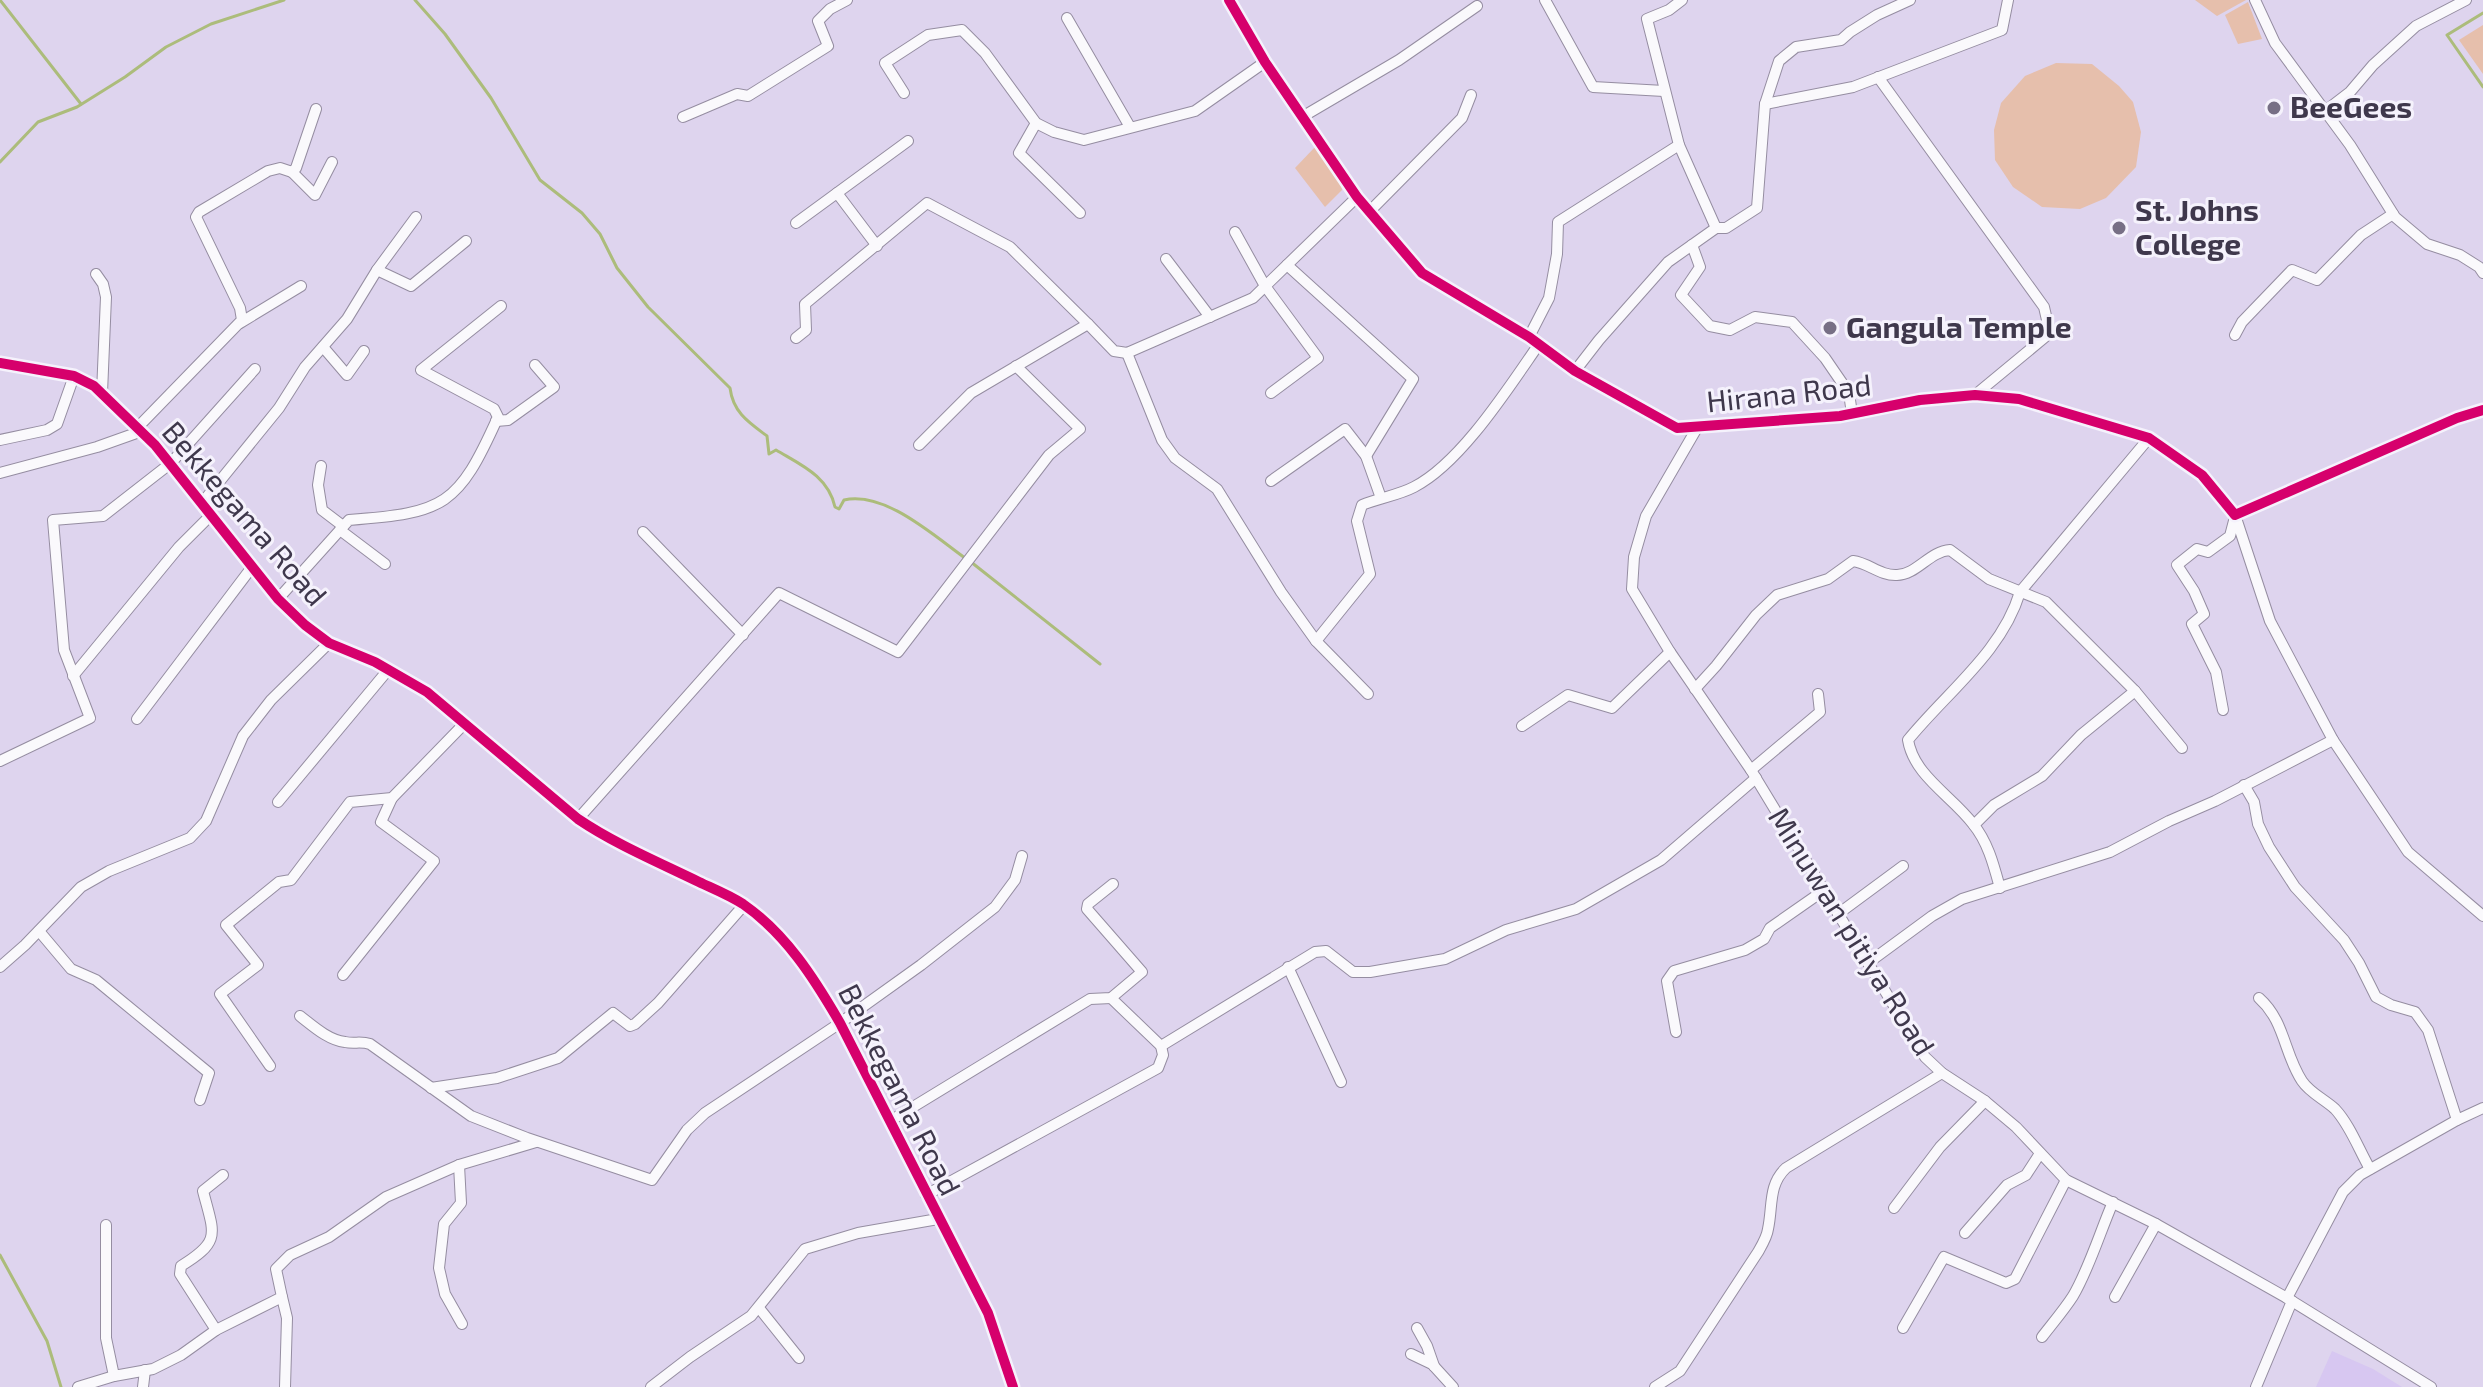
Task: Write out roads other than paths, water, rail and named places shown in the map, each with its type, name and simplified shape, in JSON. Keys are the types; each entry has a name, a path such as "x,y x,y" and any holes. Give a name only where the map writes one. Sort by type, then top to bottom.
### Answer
{"street":[{"path":"683,117 737,94 748,96 828,46 818,21 830,9 847,0"},
{"name":"Hirana Road","path":"1229,0 1265,62 1357,197 1422,273 1529,337 1575,371 1677,428 1852,414 1920,400 1975,395 2019,399 2149,438 2202,475 2235,515"},
{"path":"1545,0 1593,87 1664,91"},
{"path":"1682,0 1669,10 1647,19 1679,145 1716,228"},
{"path":"1575,371 1668,262 1716,228 1726,228 1757,208 1765,104 1779,61 1796,47 1841,40 1877,15 1910,0"},
{"path":"1765,104 1853,87 2002,30 2008,0"},
{"path":"2255,0 2275,43 2350,145 2393,214 2427,244 2460,255 2483,273"},
{"path":"2324,112 2350,92 2373,65 2416,26 2466,0"},
{"path":"1302,117 1399,60 1477,6"},
{"path":"1067,18 1130,127"},
{"path":"904,93 885,63 928,35 962,30 985,53 1036,123 1054,132 1084,140 1195,111 1265,62"},
{"path":"1878,77 2044,307 2050,333 1975,395"},
{"path":"1369,212 1462,118 1471,95"},
{"path":"292,172 316,109"},
{"path":"1036,123 1019,153 1080,213"},
{"path":"796,223 908,141"},
{"path":"1529,337 1549,298 1557,254 1558,222 1679,145"},
{"path":"240,323 240,308 196,217 199,212 268,171 280,168 292,172 315,195 332,162"},
{"path":"837,193 877,246"},
{"path":"796,338 806,330 805,304 927,203 1010,247 1114,351 1127,353 1253,298 1357,197"},
{"path":"2235,335 2242,322 2292,270 2317,280 2361,235 2393,214"},
{"path":"202,503 279,408 305,367 347,319 377,270 416,217"},
{"path":"1235,232 1265,286 1318,358 1271,393"},
{"path":"377,270 411,286 466,241"},
{"path":"1692,245 1700,267 1681,295 1710,326 1730,330 1755,317 1792,322 1825,358 1849,393 1852,414"},
{"path":"1166,259 1210,317"},
{"path":"1287,265 1413,379 1366,456"},
{"path":"96,274 103,284 106,297 102,393"},
{"path":"0,473 97,447 140,429 240,323 301,286"},
{"path":"278,599 349,520 401,516 435,507 454,494 479,459 498,417 494,409 421,370 501,306"},
{"path":"919,445 971,393 1088,324"},
{"path":"1316,641 1370,574 1357,521 1362,505 1412,488 1434,475 1483,423 1539,344"},
{"path":"323,347 347,375 364,351"},
{"path":"1127,353 1162,440 1175,458 1217,489 1281,592 1316,641 1368,694"},
{"name":"Bekkegama Road","path":"0,363 83,379 140,429 171,463 278,599 305,625 329,643 427,692 578,819 744,905 777,933 813,976 840,1023 988,1313 1013,1387"},
{"path":"496,421 508,420 554,387 535,365"},
{"path":"578,819 779,593 898,652 1049,455 1080,429 1016,366"},
{"path":"0,761 90,718 64,650 53,520 103,516 171,463 255,369"},
{"path":"0,440 47,430 57,424 74,376"},
{"path":"2235,515 2457,418 2483,410"},
{"name":"Minuwan pitiya Road","path":"1697,428 1646,516 1634,557 1632,589 1670,652 1753,774 1925,1057 2016,1127 2039,1155 2066,1180 2156,1224 2291,1301 2431,1387"},
{"path":"1271,481 1345,429 1366,456 1381,498"},
{"path":"2000,888 1990,855 1974,825 1916,764 1908,740 1989,650 2013,615 2020,592 2149,438"},
{"path":"321,466 318,485 322,510 385,564"},
{"path":"73,676 179,547 211,515"},
{"path":"2223,710 2216,672 2192,624 2204,614 2177,565 2197,549 2208,552 2230,536 2235,515"},
{"path":"2235,515 2270,621 2333,740 2408,852 2483,916"},
{"path":"643,532 743,635"},
{"path":"1695,689 1756,615 1777,595 1828,579 1853,561 1865,562 1885,574 1901,576 1942,550 1950,550 1989,579 2046,602 2135,691 2182,748"},
{"path":"137,719 252,567"},
{"path":"0,967 81,887 109,871 190,838 206,821 243,736 271,700 329,643"},
{"path":"1522,726 1568,695 1612,708 1670,652"},
{"path":"278,802 388,670"},
{"path":"1974,825 1994,805 2042,776 2081,735 2135,691"},
{"path":"1161,1046 1315,952 1326,951 1353,972 1370,972 1445,959 1506,930 1576,909 1661,860 1820,712 1818,694"},
{"path":"343,975 434,861 381,822 392,798 465,723"},
{"path":"1868,963 1932,916 1962,899 2110,852 2333,740"},
{"path":"2244,785 2254,802 2258,824 2269,847 2295,887 2344,940 2376,997 2415,1012 2428,1030 2457,1120"},
{"path":"270,1066 220,994 258,965 226,925 279,882 291,880 350,802 392,798"},
{"path":"300,1016 320,1031 344,1042 363,1041 370,1044 471,1116 536,1142 652,1180 687,1130 705,1113 840,1023 995,907 1015,880 1022,856"},
{"path":"1838,914 1903,866"},
{"path":"890,1121 1090,999 1111,998 1142,972 1087,909 1088,904 1113,884"},
{"path":"1676,1032 1667,981 1674,971 1745,950 1764,939 1770,928 1823,891"},
{"path":"431,1088 497,1078 558,1058 613,1013 630,1026 635,1024 658,1003 744,905"},
{"path":"39,931 71,969 96,980 209,1073 200,1100"},
{"path":"1288,967 1341,1082"},
{"path":"926,1195 1158,1068 1163,1055 1161,1046 1111,998"},
{"path":"2259,998 2269,1007 2303,1083 2334,1109 2346,1124 2370,1169"},
{"path":"1655,1387 1680,1371 1758,1252 1767,1234 1777,1177 1786,1168 1942,1073"},
{"path":"1894,1208 1940,1147 1985,1101"},
{"path":"2256,1387 2291,1301 2343,1192 2370,1169 2483,1108"},
{"path":"285,1387 287,1318 276,1269 281,1261 329,1237 386,1197 459,1165 536,1142"},
{"path":"1965,1233 2007,1185 2026,1175 2039,1155"},
{"path":"459,1165 461,1203 444,1224 439,1268 445,1294 462,1324"},
{"path":"216,1330 180,1274 181,1266 204,1252 211,1242 212,1226 203,1191 223,1175"},
{"path":"1903,1328 1944,1257 2006,1283 2015,1279 2066,1180"},
{"path":"2042,1337 2077,1287 2113,1202"},
{"path":"651,1387 759,1308 805,1249 858,1233 938,1219"},
{"path":"2115,1297 2156,1224"},
{"path":"106,1225 106,1338 114,1376"},
{"path":"78,1387 145,1370 181,1355 216,1330 282,1297"},
{"path":"759,1308 799,1358"},
{"path":"1417,1328 1434,1366"},
{"path":"1411,1354 1434,1366 1453,1387"},
{"path":"143,1387 145,1370"}],"waterway":[{"path":"0,0 81,104"},
{"path":"0,162 38,122 77,107 166,47 211,24 284,0"},
{"path":"415,0 445,34 491,98 540,180 582,213 600,234 617,268 648,307 730,388 738,410 767,436 769,454 776,450 812,472 826,487 835,507 839,509 844,500 860,499 892,508 965,558"},
{"path":"2483,13 2447,35 2483,87"},
{"path":"971,562 1100,664"},
{"path":"0,1255 47,1341 61,1387"}],"place":[{"name":"BeeGees","path":"2274,108"},
{"name":"St. Johns College","path":"2119,228"},
{"name":"Gangula Temple","path":"1830,328"}]}
